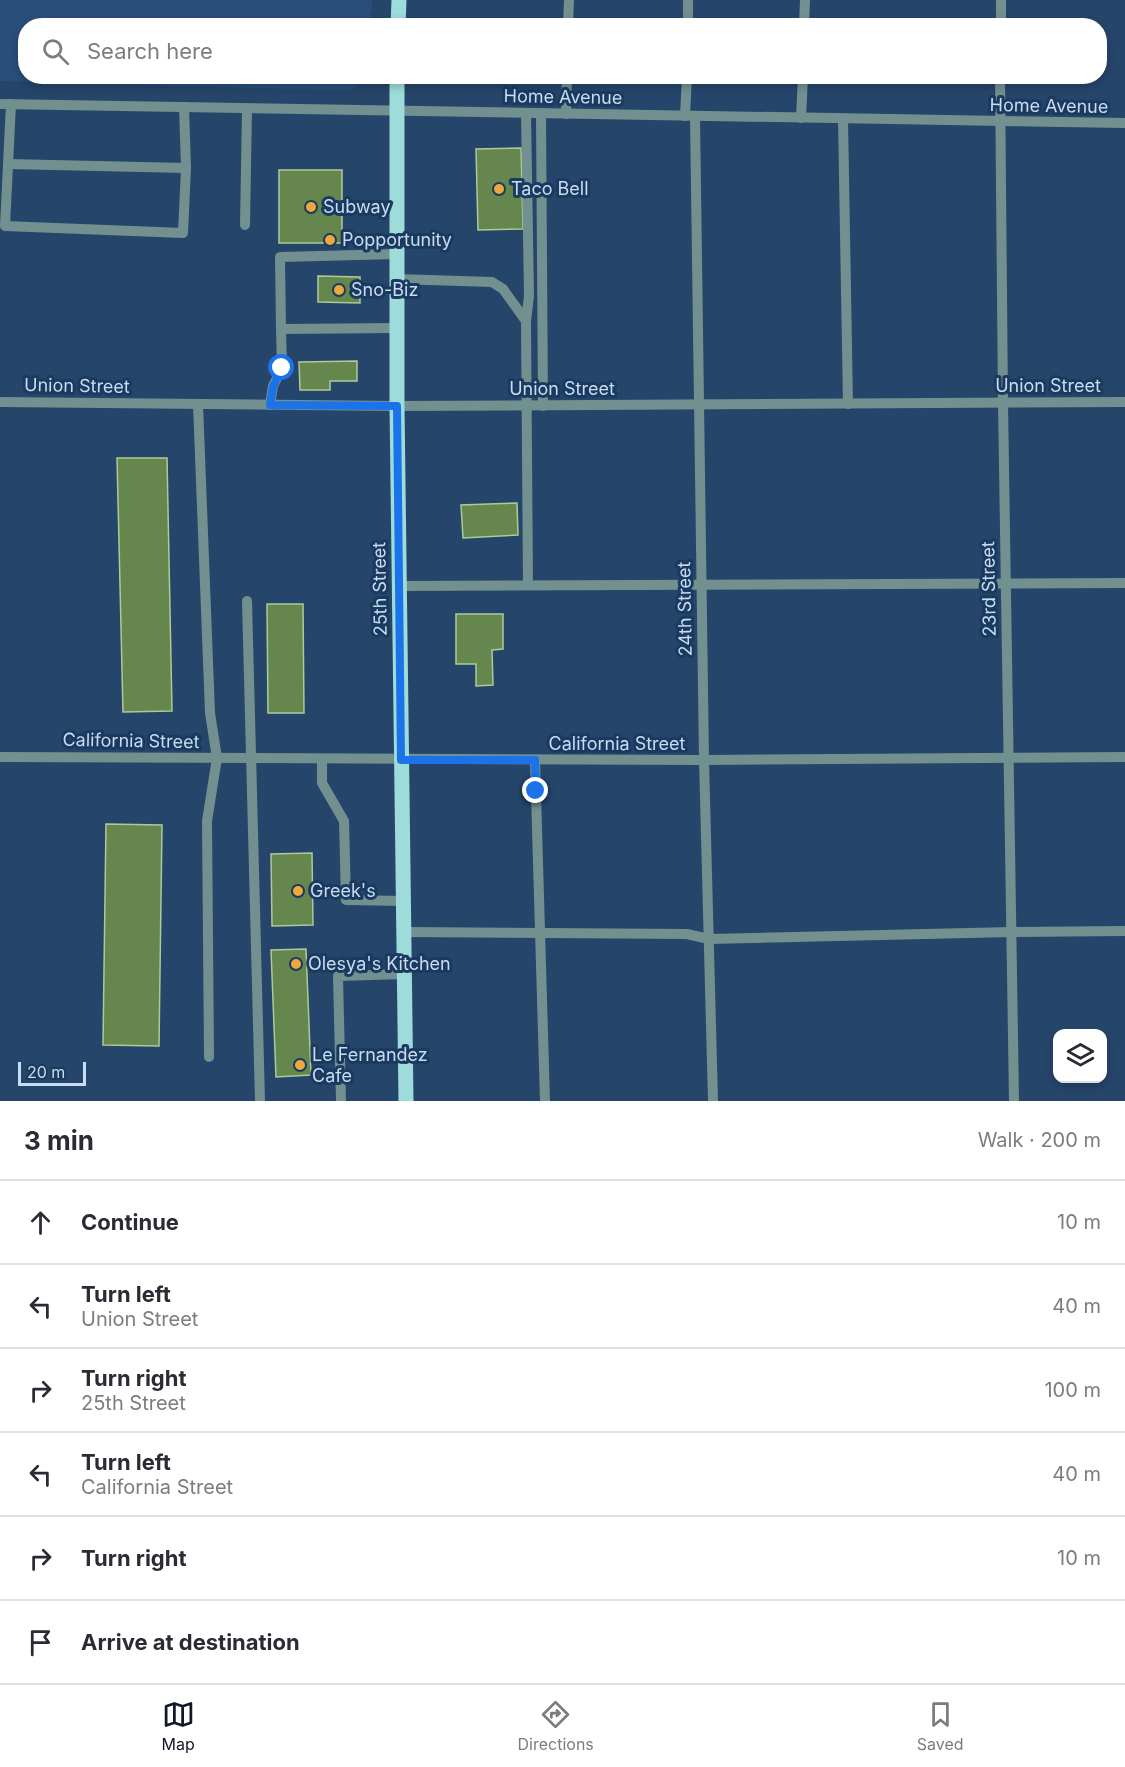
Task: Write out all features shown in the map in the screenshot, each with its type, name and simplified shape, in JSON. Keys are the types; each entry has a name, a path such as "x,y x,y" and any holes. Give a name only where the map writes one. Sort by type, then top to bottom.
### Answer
{"main road":[{"path":"398,18 399,0"},
{"name":"25th Street","path":"397,84 397,406 406,1101"}],"street":[{"path":"568,18 569,0"},
{"path":"688,0 688,18"},
{"path":"804,18 805,0"},
{"path":"1001,0 1001,18"},
{"path":"566,114 567,84"},
{"name":"24th Street","path":"688,84 698,405 713,1101"},
{"path":"801,118 802,84"},
{"name":"23rd Street","path":"1000,84 1014,1101"},
{"path":"5,104 8,164 5,226 183,233 186,168 184,107"},
{"name":"Home Avenue","path":"5,104 1125,123"},
{"path":"245,225 247,109"},
{"path":"526,113 529,296 526,321 528,585"},
{"path":"541,113 543,406"},
{"path":"843,119 848,404"},
{"path":"8,164 186,168"},
{"path":"270,405 273,387 282,368 280,257 397,254"},
{"path":"397,279 492,282 503,289 526,321"},
{"path":"281,329 397,328"},
{"name":"Union Street","path":"0,402 543,406 1125,402"},
{"path":"198,404 210,713 217,758 207,821 209,1057"},
{"path":"399,586 1125,583"},
{"path":"247,601 260,1101"},
{"name":"California Street","path":"0,757 401,760 1125,757"},
{"path":"322,759 322,783 344,821 345,900 403,901"},
{"path":"535,760 545,1101"},
{"path":"404,932 687,934 709,939 1125,931"},
{"path":"341,1101 338,976 404,974"}],"shaded area":[{"path":"0,0 372,0 371,18 18,18 18,82 0,81"},
{"path":"105,84 360,84 349,91"}],"building":[{"name":"Taco Bell","path":"521,148 523,229 478,230 476,149"},
{"name":"Subway","path":"279,170 342,170 342,243 279,243"},
{"name":"Sno-Biz","path":"318,276 360,277 360,303 318,302"},
{"path":"357,361 357,381 330,381 330,390 300,390 299,362"},
{"path":"117,458 167,458 172,711 123,712"},
{"path":"517,503 518,535 463,538 461,505"},
{"path":"267,604 303,604 304,713 268,713"},
{"path":"456,614 503,614 503,649 492,650 493,685 476,686 476,664 456,664"},
{"path":"106,824 162,825 159,1046 103,1045"},
{"path":"312,853 313,925 272,926 271,854"},
{"path":"306,949 311,1075 276,1077 271,950"}],"place":[{"name":"Taco Bell","path":"499,189"},
{"name":"Subway","path":"311,207"},
{"name":"Popportunity","path":"330,240"},
{"name":"Sno-Biz","path":"339,290"},
{"name":"Greek's","path":"298,891"},
{"name":"Olesya's Kitchen","path":"296,964"},
{"name":"Le Fernandez Cafe","path":"300,1065"}],"route":[{"path":"282,368 273,387 270,405 397,406 401,760 535,760 536,791"}]}
